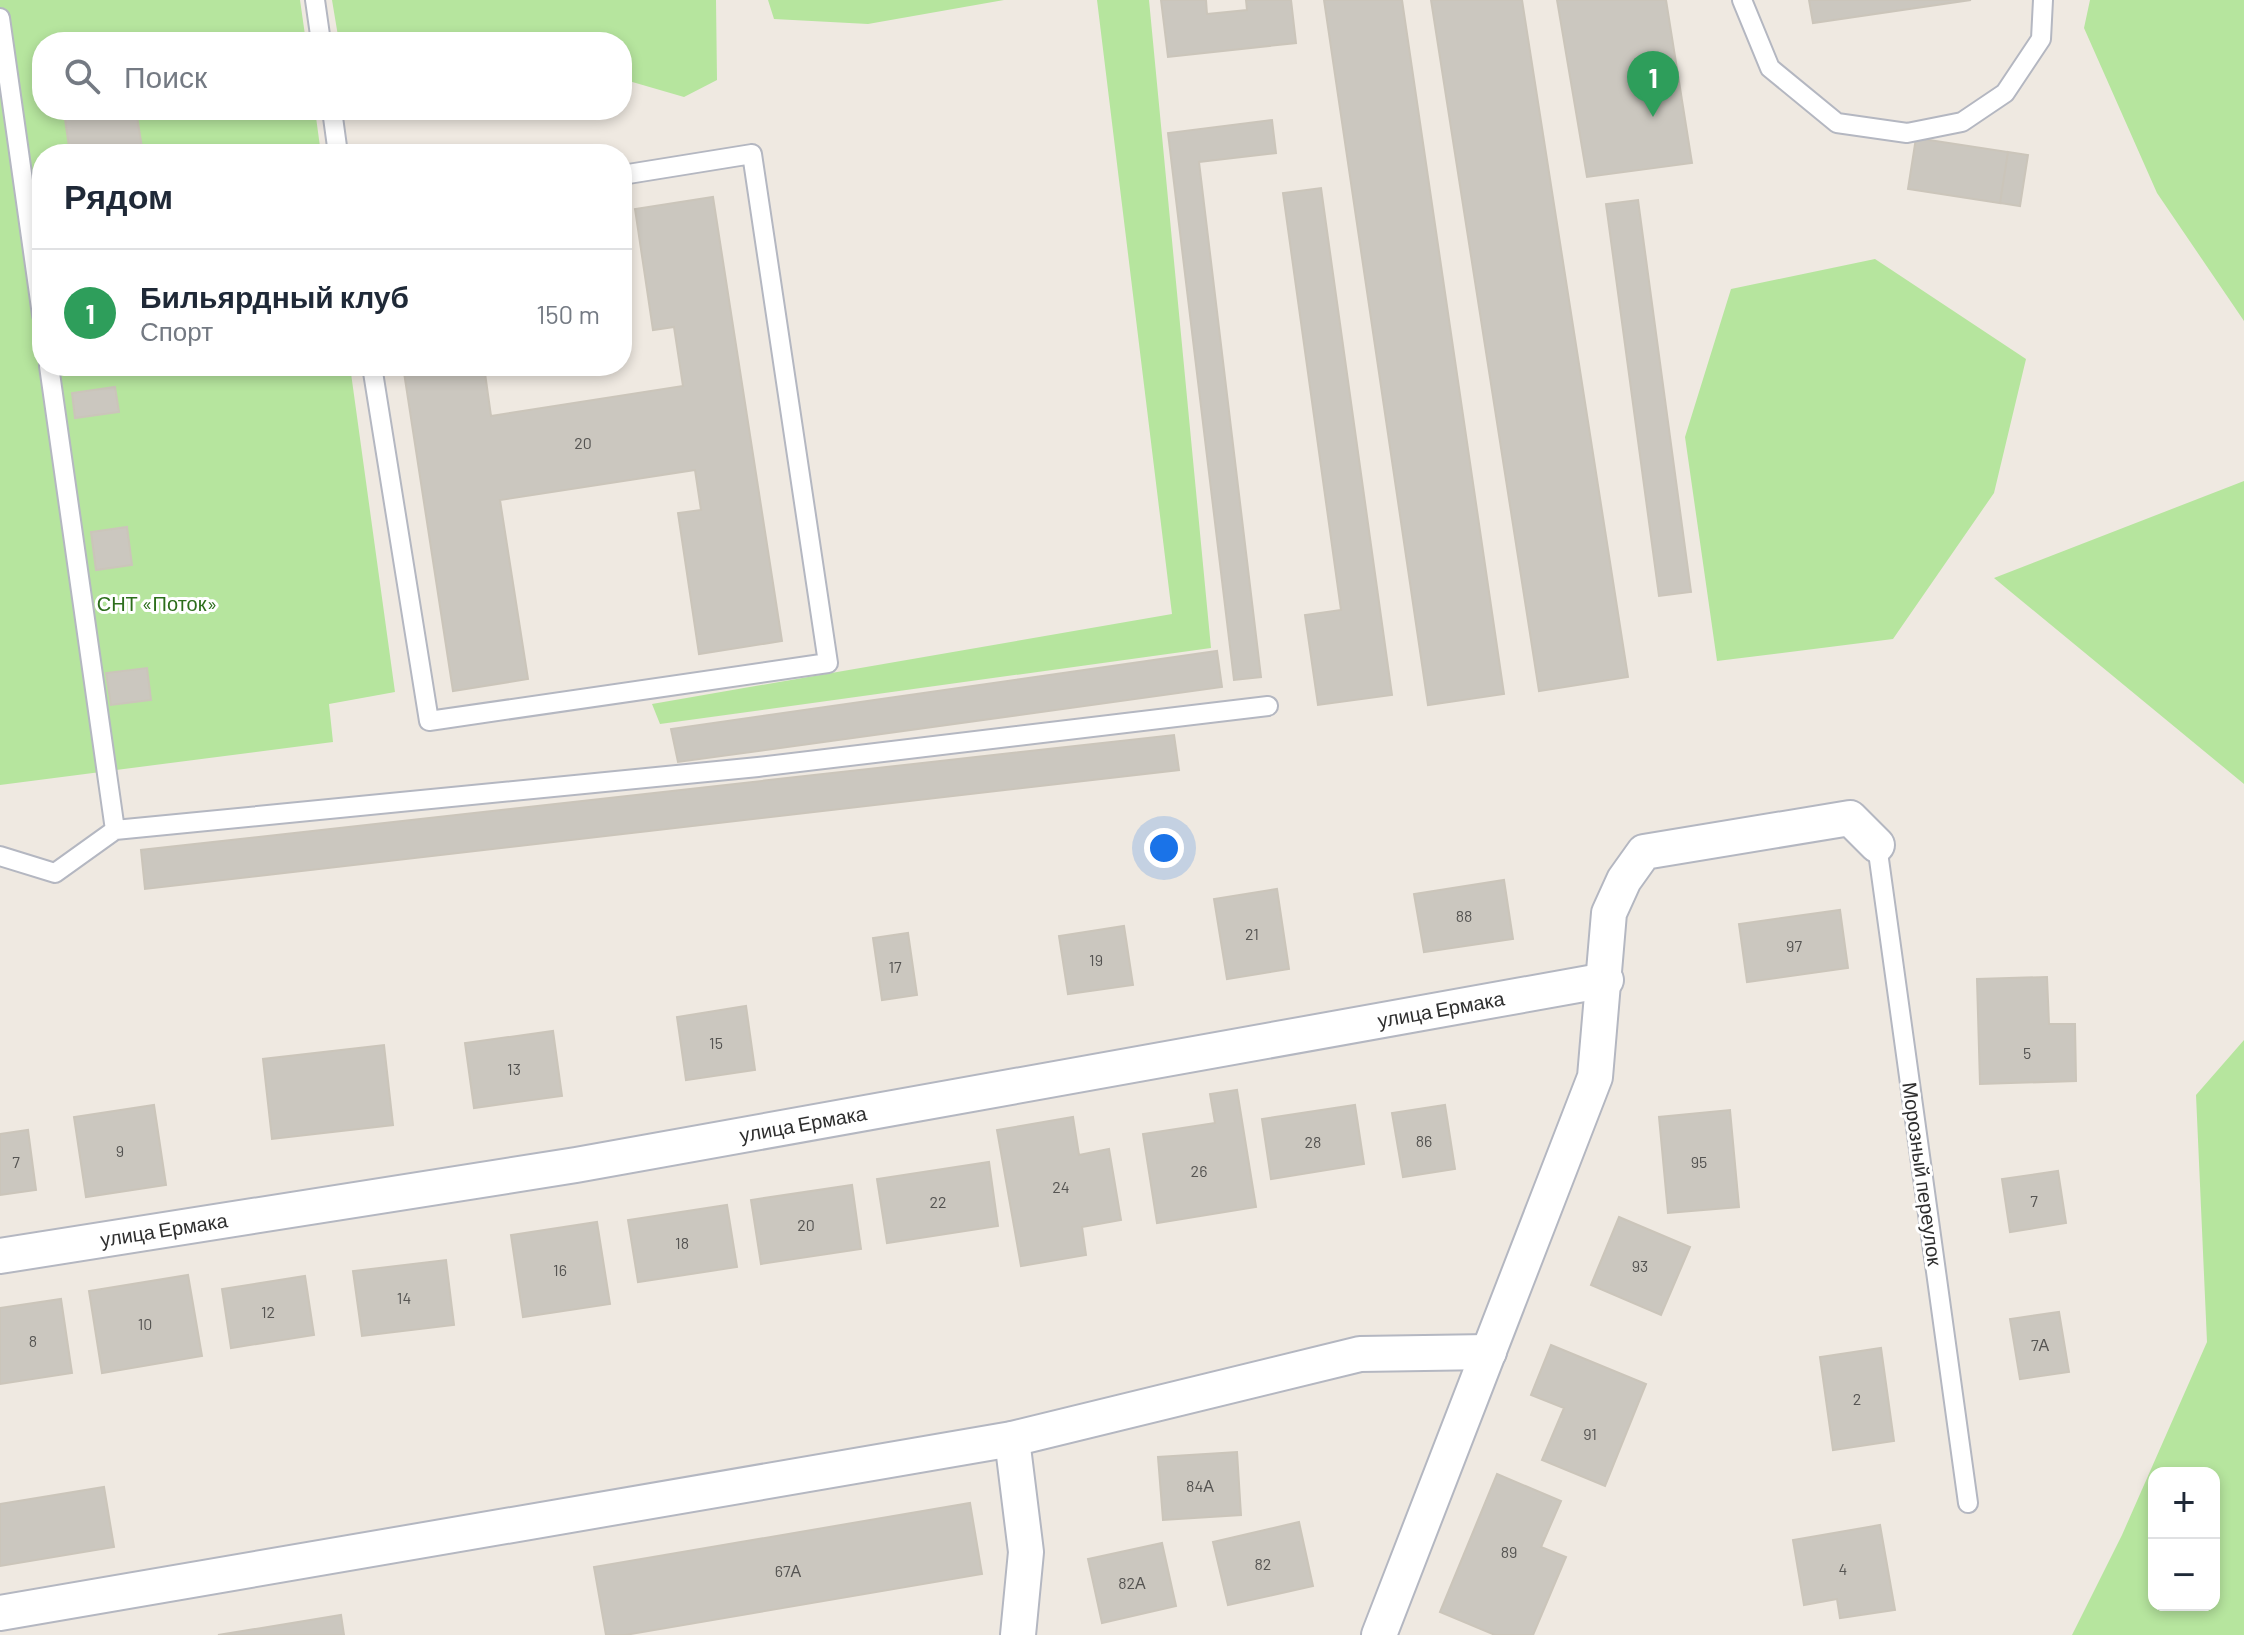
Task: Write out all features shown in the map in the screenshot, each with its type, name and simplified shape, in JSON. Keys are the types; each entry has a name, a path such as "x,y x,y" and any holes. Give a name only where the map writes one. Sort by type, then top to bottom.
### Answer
{"street":[{"path":"1379,1635 1595,1077 1606,980 1609,913 1624,880 1644,852 1850,818 1877,845"},
{"name":"улица Ермака","path":"0,1256 576,1165 1606,980"},
{"path":"0,1613 1012,1439 1360,1354 1489,1352"},
{"path":"1012,1439 1026,1552 1018,1635"}],"lane":[{"path":"315,0 320,32"},
{"path":"1742,0 1770,68 1837,123 1907,133 1962,122 2005,93 2041,39 2043,0"},
{"path":"0,18 32,244"},
{"path":"333,120 337,144"},
{"path":"374,376 429,721 828,663 752,154 632,173"},
{"path":"50,376 115,830"},
{"path":"0,856 55,873 115,830 758,767 1268,706"},
{"name":"Морозный переулок","path":"1877,845 1968,1503"}],"green space":[{"name":"СНТ «Поток»","path":"0,0 300,0 305,32 32,32 32,120 316,120 320,144 32,144 32,376 351,376 395,692 329,704 333,742 0,785"},
{"path":"332,0 716,0 717,80 684,97 632,82 632,32 337,32"},
{"path":"768,0 1004,0 868,24 774,19"},
{"path":"1097,0 1149,0 1211,648 660,724 652,704 1172,614"},
{"path":"2090,0 2244,0 2244,321 2157,193 2084,28"},
{"path":"1875,259 2026,359 1994,493 1893,639 1717,661 1685,437 1731,289"},
{"path":"2244,481 2244,784 1994,578"},
{"path":"2244,1040 2244,1635 2072,1635 2148,1476 2148,1611 2220,1611 2220,1467 2152,1467 2207,1342 2196,1095"}],"building":[{"path":"1161,0 1206,0 1207,14 1247,10 1246,0 1291,0 1296,43 1168,57"},
{"path":"1324,0 1402,0 1504,694 1428,705"},
{"path":"1431,0 1522,0 1628,677 1539,691"},
{"path":"1557,0 1666,0 1692,163 1587,177"},
{"path":"1809,0 1971,0 1813,23"},
{"path":"65,120 138,120 141,144 69,144"},
{"path":"1272,120 1276,153 1199,162 1261,677 1234,680 1168,133"},
{"path":"1916,138 2008,152 2000,203 1908,189"},
{"path":"2008,152 2028,155 2020,206 2000,203"},
{"path":"1321,188 1392,695 1318,705 1305,615 1341,610 1283,193"},
{"path":"713,197 782,641 699,654 678,513 701,510 695,470 500,500 528,679 453,691 405,376 485,376 491,416 683,386 674,327 653,330 635,209"},
{"path":"1638,200 1691,592 1659,596 1606,204"},
{"path":"115,387 119,412 75,418 72,393"},
{"path":"127,527 132,565 96,570 91,532"},
{"path":"1217,651 1222,687 678,762 671,729"},
{"path":"147,668 151,700 111,705 106,673"},
{"path":"1174,735 1179,770 145,889 141,850"},
{"path":"1504,880 1513,939 1424,952 1414,894"},
{"path":"1277,889 1289,969 1227,979 1214,899"},
{"path":"1840,910 1848,968 1747,982 1739,924"},
{"path":"1124,926 1133,985 1068,994 1059,936"},
{"path":"908,933 917,995 882,1000 873,938"},
{"path":"2047,977 2049,1024 2075,1024 2076,1081 1980,1084 1977,979"},
{"path":"746,1006 755,1070 686,1080 677,1017"},
{"path":"553,1031 562,1096 474,1108 465,1043"},
{"path":"384,1045 393,1125 272,1139 263,1059"},
{"path":"1237,1090 1256,1207 1157,1223 1143,1134 1215,1123 1210,1094"},
{"path":"154,1105 166,1185 86,1197 74,1117"},
{"path":"1355,1105 1364,1164 1271,1179 1262,1119"},
{"path":"1445,1105 1455,1169 1403,1177 1392,1113"},
{"path":"1730,1110 1739,1207 1668,1213 1659,1117"},
{"path":"1073,1117 1079,1155 1109,1149 1121,1220 1082,1227 1086,1255 1021,1266 997,1130"},
{"path":"28,1130 36,1190 0,1195 0,1134"},
{"path":"989,1162 998,1226 887,1243 877,1179"},
{"path":"2058,1171 2066,1223 2010,1232 2002,1179"},
{"path":"852,1185 861,1249 761,1264 751,1200"},
{"path":"727,1205 737,1267 638,1282 628,1220"},
{"path":"1619,1217 1690,1247 1661,1315 1591,1285"},
{"path":"597,1222 610,1304 523,1317 511,1235"},
{"path":"446,1260 454,1325 362,1336 353,1271"},
{"path":"188,1275 202,1356 102,1373 89,1291"},
{"path":"305,1276 314,1335 231,1348 222,1289"},
{"path":"61,1299 72,1373 0,1384 0,1308"},
{"path":"2059,1312 2069,1372 2020,1379 2010,1319"},
{"path":"1551,1345 1646,1384 1605,1486 1542,1460 1564,1408 1531,1395"},
{"path":"1881,1348 1894,1441 1833,1450 1820,1357"},
{"path":"1237,1452 1241,1515 1163,1520 1158,1457"},
{"path":"1497,1474 1561,1501 1541,1547 1566,1557 1533,1635 1495,1635 1440,1612"},
{"path":"104,1487 114,1547 0,1566 0,1504"},
{"path":"970,1503 982,1574 625,1635 606,1635 594,1567"},
{"path":"1299,1522 1313,1586 1228,1605 1213,1542"},
{"path":"1880,1525 1895,1610 1840,1618 1837,1599 1804,1605 1793,1540"},
{"path":"1162,1543 1176,1606 1102,1623 1088,1559"},
{"path":"341,1615 344,1635 218,1635"}],"place":[{"name":"Бильярдный клуб","path":"1653,117"}]}
